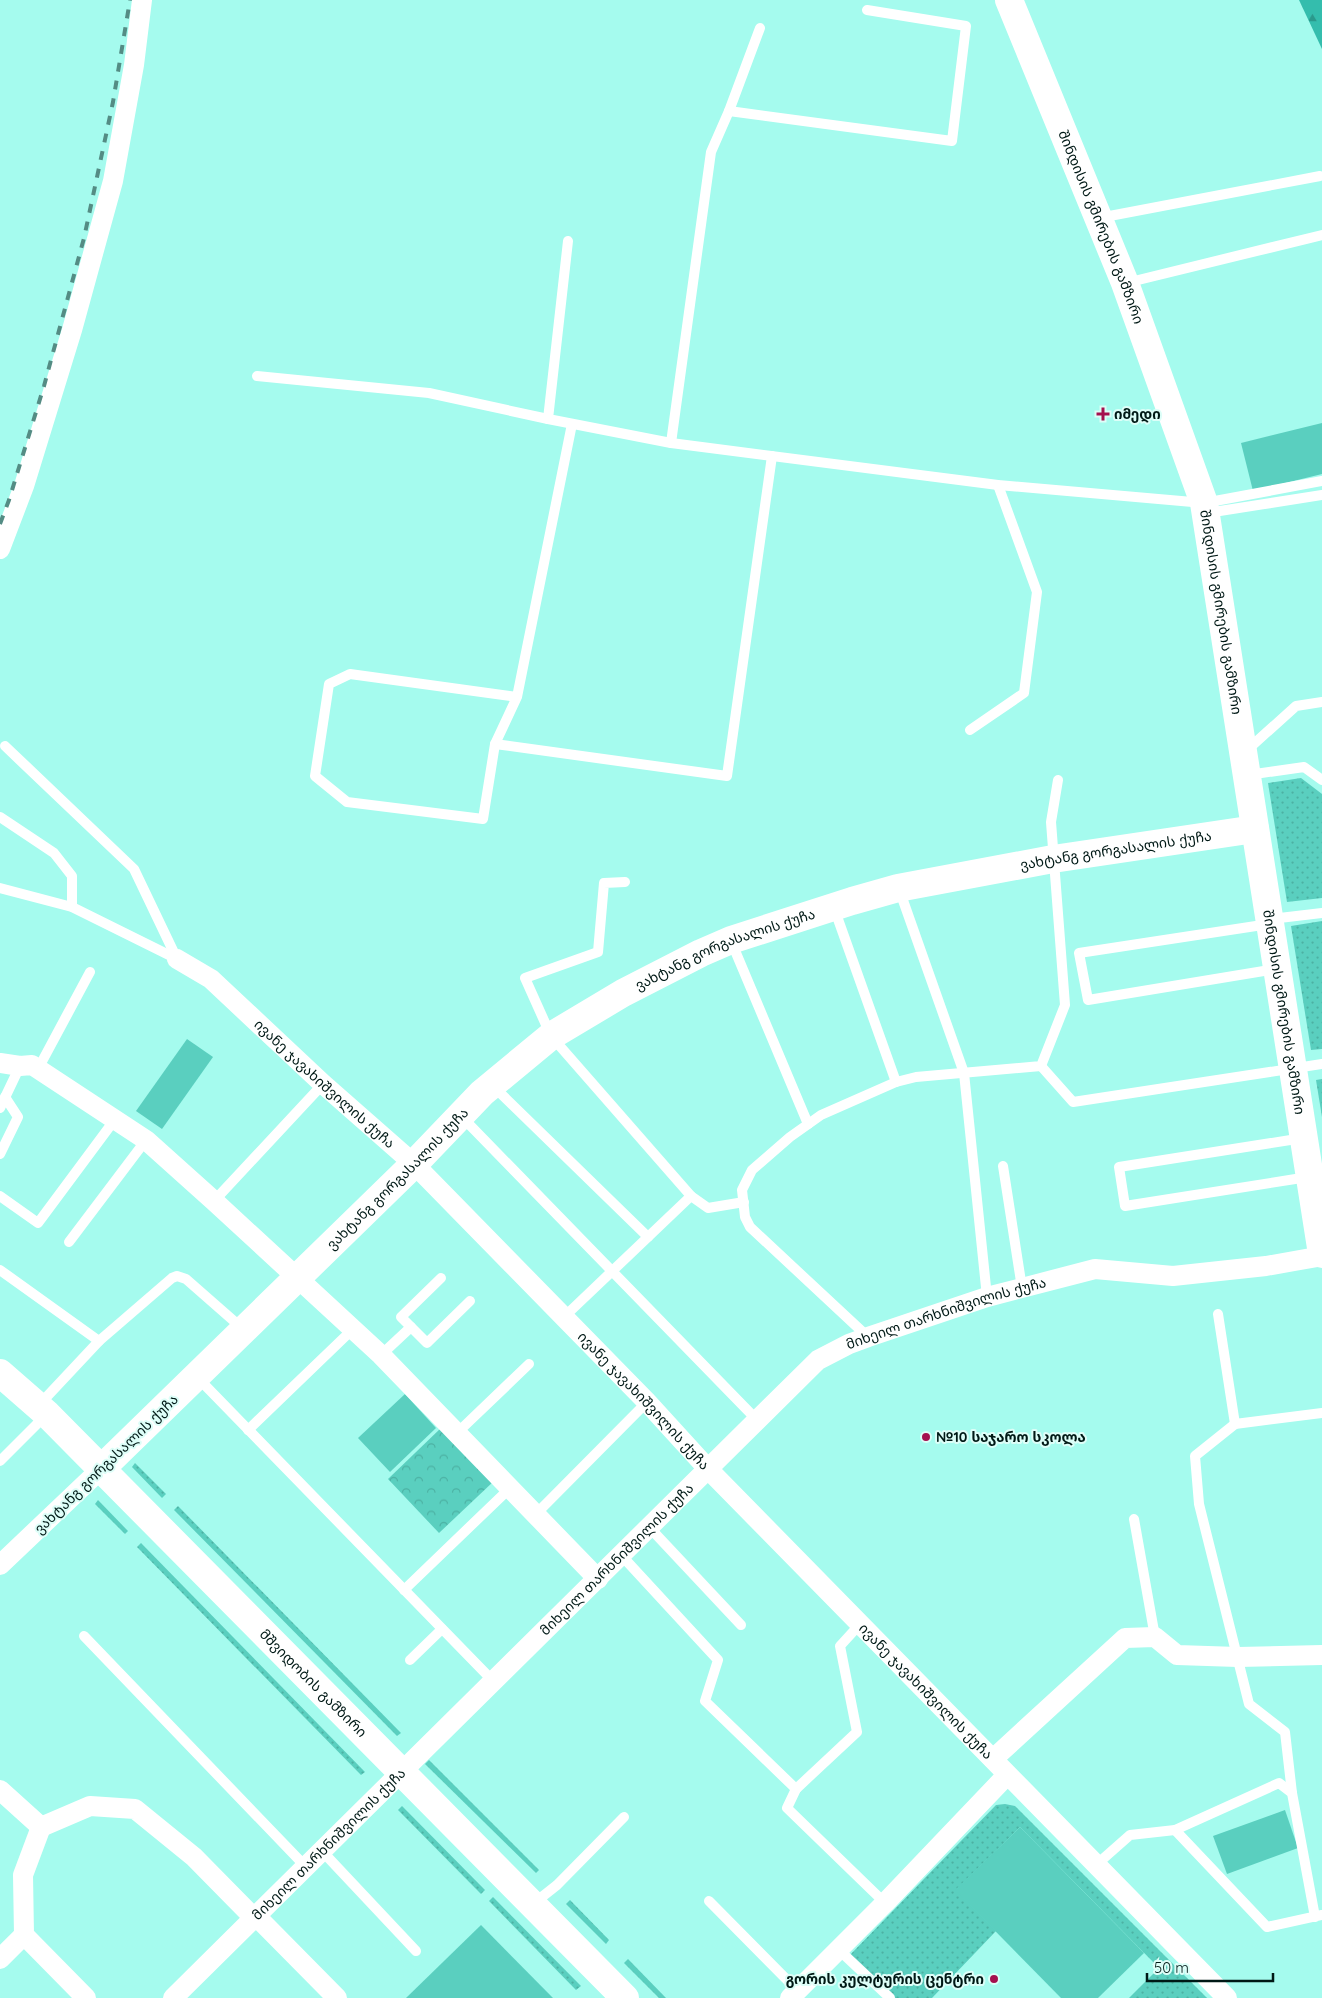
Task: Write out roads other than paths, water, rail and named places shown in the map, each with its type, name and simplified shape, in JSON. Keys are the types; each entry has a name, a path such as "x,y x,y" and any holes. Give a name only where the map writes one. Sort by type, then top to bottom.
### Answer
{"main road":[{"name":"შინდისის გმირების გამზირი","path":"1009,0 1125,283 1205,508 1322,1255"},
{"name":"ვახტანგ გორგასალის ქუჩა","path":"101,1470 414,1164 492,1085 551,1036 623,993 701,953 731,940 898,888 1053,859 1255,829"},
{"name":"მშვიდობის გამზირი","path":"0,1373 42,1410 625,1998"}],"street":[{"path":"0,549 24,486 72,330 113,181 134,65 142,0"},
{"name":"ივანე ჯავახიშვილის ქუჩა","path":"177,959 211,979 323,1084 414,1164 647,1402 709,1470 1227,1998"},
{"path":"0,1063 29,1068 116,1118 146,1140 381,1355 598,1579"},
{"name":"მიხეილ თარხნიშვილის ქუჩა","path":"173,1998 709,1470 818,1360 849,1344 987,1297 1095,1269 1172,1276 1266,1266 1322,1255"},
{"name":"ვახტანგ გორგასალის ქუჩა","path":"0,1565 101,1470"},
{"path":"993,1759 1125,1638 1155,1637 1178,1655 1238,1657 1322,1655"},
{"path":"793,1994 885,1903 1007,1775"},
{"path":"0,1790 41,1827"},
{"path":"86,1998 24,1935 23,1876 41,1827 90,1806 135,1809 194,1857 337,1998"},
{"path":"0,1959 24,1935"}],"lane":[{"path":"728,111 952,142 966,26 867,10"},
{"path":"671,443 711,152 760,28"},
{"path":"1098,218 1320,176"},
{"path":"1125,283 1322,235"},
{"path":"548,419 568,241"},
{"path":"258,376 429,393 671,443 1205,508 1322,495"},
{"path":"517,697 350,674 329,684 315,776 347,802 483,819 495,744 517,697 572,424"},
{"path":"495,744 727,776 772,456"},
{"path":"1205,508 1322,481"},
{"path":"970,730 1024,693 1037,592 998,484"},
{"path":"1245,764 1296,706 1322,702"},
{"path":"5,746 134,869 177,959"},
{"path":"1245,764 1304,767 1322,780"},
{"path":"1041,1066 1064,1005 1051,822 1058,780"},
{"path":"0,817 54,853 72,876 72,907"},
{"path":"625,882 604,883 598,952 525,978 551,1036 692,1196 708,1208 744,1202"},
{"name":"ივანე ჯავახიშვილის ქუჩა","path":"0,888 72,907 177,959"},
{"path":"898,888 964,1073 987,1297"},
{"path":"834,907 896,1082"},
{"path":"1277,968 1088,1000 1079,953 1322,913"},
{"path":"731,940 808,1124"},
{"path":"0,1108 5,1097 29,1068 90,972"},
{"path":"1041,1066 1073,1102 1322,1064"},
{"path":"868,1337 750,1227 745,1217 742,1190 752,1170 821,1115 896,1082 916,1077 1041,1066"},
{"path":"214,1201 323,1084"},
{"path":"492,1085 648,1237"},
{"path":"0,1154 18,1118 5,1097"},
{"path":"460,1116 613,1270 757,1420"},
{"path":"0,1196 38,1223 116,1118"},
{"path":"1304,1138 1119,1167 1125,1206 1310,1177"},
{"path":"69,1242 146,1140"},
{"path":"1003,1166 1022,1288"},
{"path":"564,1317 692,1196"},
{"path":"0,1270 99,1341"},
{"path":"0,1462 99,1341 172,1278 177,1276 186,1279 244,1330"},
{"path":"441,1278 401,1317 427,1343 470,1301"},
{"path":"1218,1314 1235,1424"},
{"path":"381,1355 411,1327"},
{"path":"248,1430 353,1329"},
{"path":"457,1432 529,1364"},
{"path":"196,1377 494,1682"},
{"path":"536,1514 647,1402"},
{"path":"1175,1830 1267,1927 1318,1916 1292,1793 1285,1732 1249,1704 1199,1504 1195,1456 1235,1424 1322,1413"},
{"path":"404,1590 510,1488"},
{"path":"1134,1519 1155,1637"},
{"path":"650,1528 741,1625"},
{"path":"622,1556 718,1660 705,1701 796,1790"},
{"path":"861,1623 840,1646 857,1732 796,1790 787,1808 885,1903"},
{"path":"410,1660 442,1629"},
{"path":"84,1636 306,1867"},
{"path":"1096,1865 1130,1835 1175,1830 1279,1783 1292,1793"},
{"path":"532,1904 557,1885 624,1817"},
{"path":"322,1851 416,1951"},
{"path":"709,1901 793,1994"},
{"path":"838,1949 890,1998"}],"railway":[{"path":"0,524 44,386 84,238 113,102 130,0"}],"place":[{"name":"იმედი","path":"1103,414"},
{"name":"№10 საჯარო სკოლა","path":"926,1437"},
{"name":"გორის კულტურის ცენტრი","path":"994,1979"}]}
